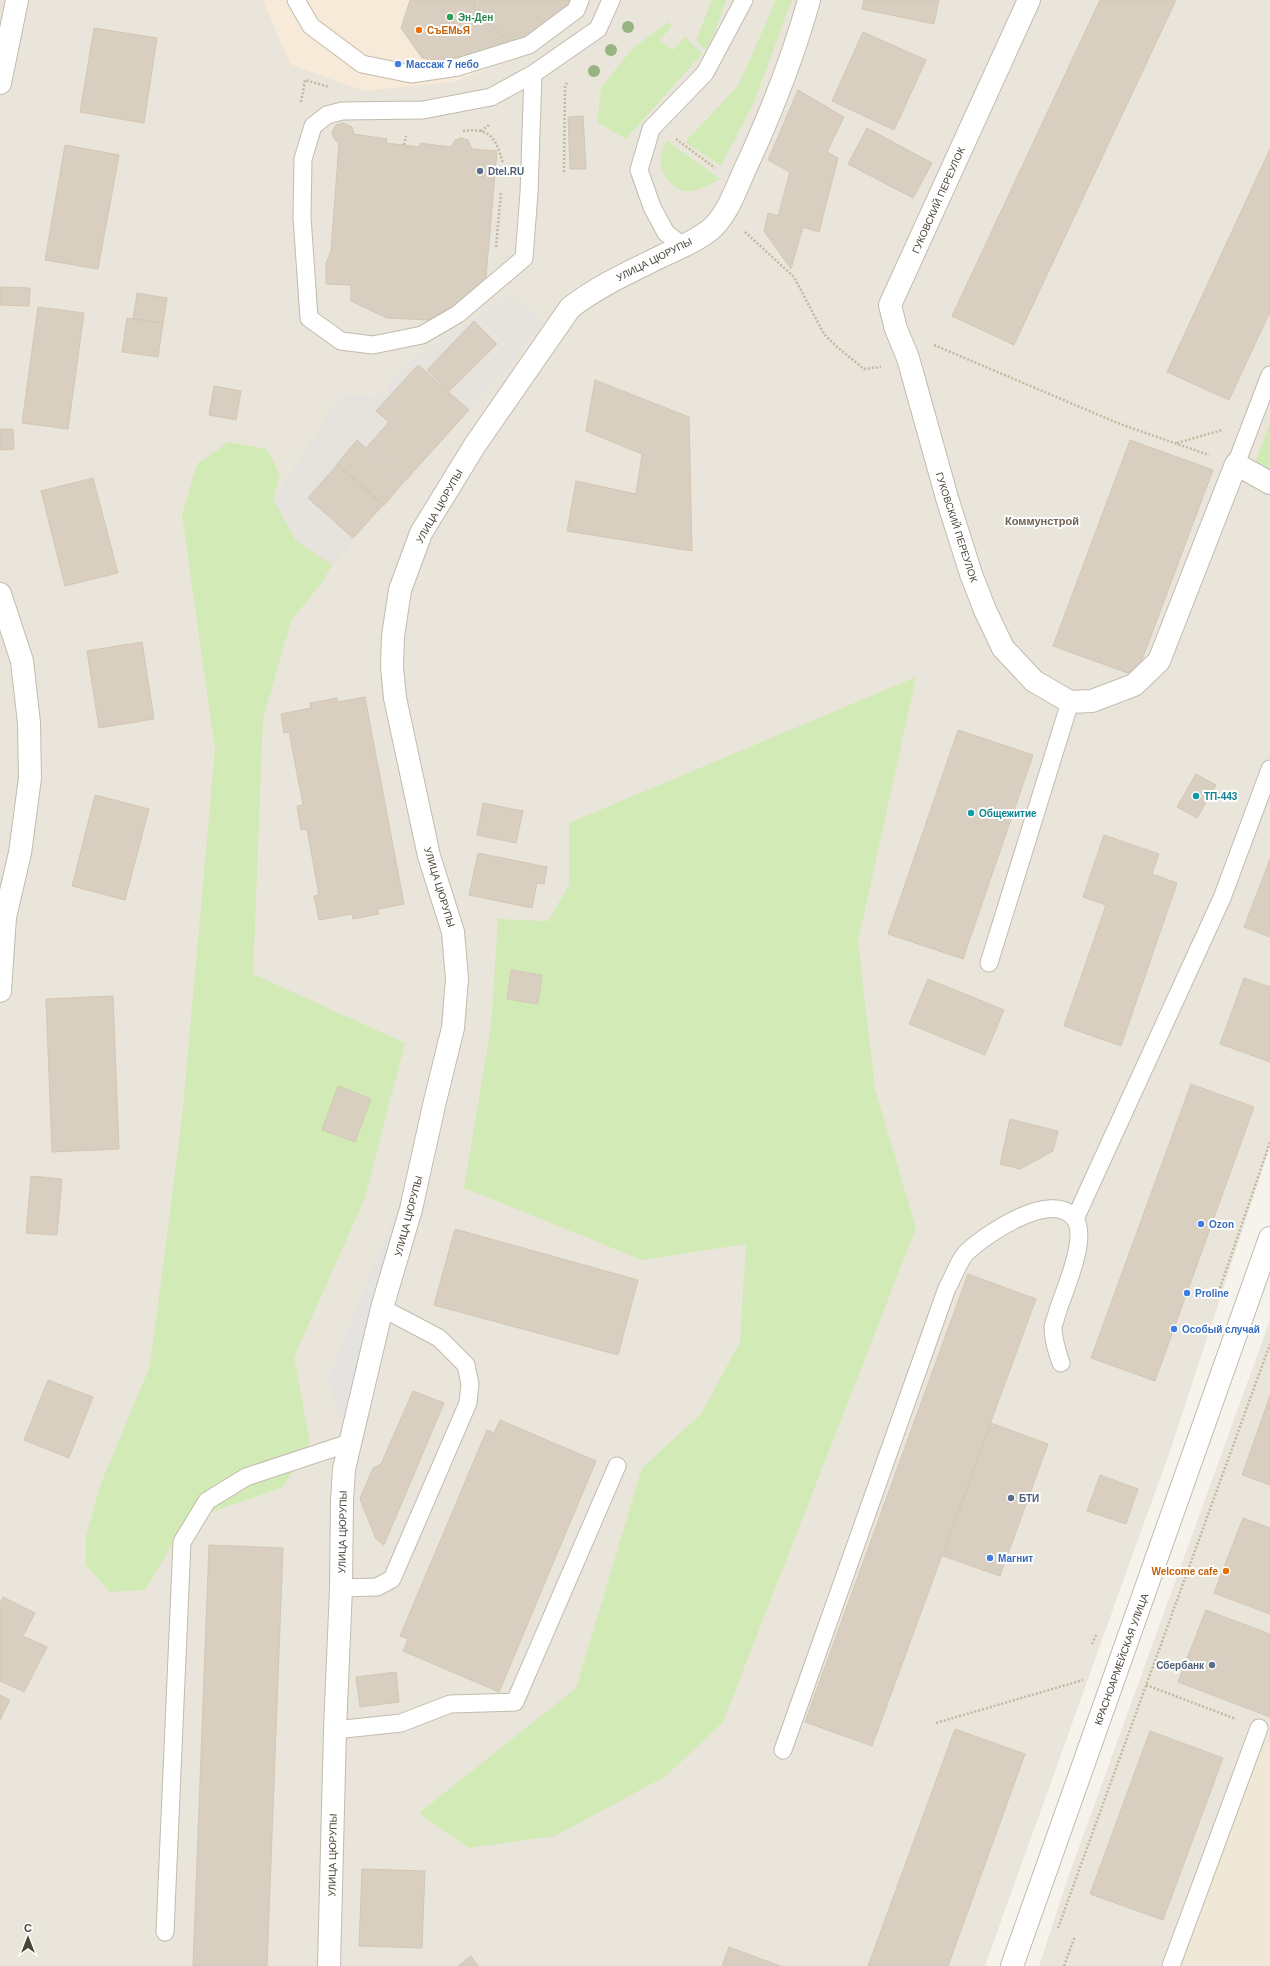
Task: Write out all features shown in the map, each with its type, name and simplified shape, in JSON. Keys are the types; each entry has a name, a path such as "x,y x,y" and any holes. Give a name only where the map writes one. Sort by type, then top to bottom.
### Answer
{"street":[{"path":"0,83 17,0"},
{"name":"УЛИЦА ЦЮРУПЫ","path":"329,1966 344,1469 349,1442 382,1308 411,1210 453,1028 456,979 453,932 429,856 395,698 392,667 394,636 400,590 421,533 475,444 570,308 589,293 683,246 710,230 724,213 770,113 798,41 809,0"},
{"name":"ГУКОВСКИЙ ПЕРЕУЛОК","path":"1029,0 890,305 896,329 910,364 947,498 985,610 1004,648 1034,681 1070,702"},
{"path":"1070,702 1092,701 1134,685 1159,662 1236,464 1270,483"},
{"path":"0,594 22,661 29,723 30,778 20,853 5,917 0,991"},
{"name":"КРАСНОАРМЕЙСКАЯ УЛИЦА","path":"1012,1966 1270,1238"}],"lane":[{"path":"296,0 310,26 362,64 411,74 458,67 529,45 576,10 580,0"},
{"path":"533,74 529,193 524,258 458,314 422,335 373,345 341,341 309,318 302,210 303,159 313,126 327,115 342,111 423,110 491,97 533,74 598,29 611,0"},
{"path":"683,246 666,233 652,207 639,170 651,129 704,73 744,0"},
{"path":"1236,464 1270,375"},
{"path":"989,962 1070,702"},
{"path":"1061,1363 1055,1345 1053,1326 1078,1249 1079,1234 1075,1219 1222,898 1270,769"},
{"path":"783,1750 947,1288 965,1254 990,1234 1023,1214 1049,1208 1062,1210 1075,1219"},
{"path":"341,1588 377,1587 392,1579 468,1403 470,1384 466,1365 439,1338 382,1308"},
{"path":"165,1932 182,1542 207,1501 246,1477 349,1442"},
{"path":"335,1730 401,1723 450,1704 515,1702 617,1466"},
{"path":"1172,1966 1259,1728"}],"path":[{"path":"564,172 565,86 569,80"},
{"path":"458,131 476,129 488,133 499,147 504,167"},
{"path":"404,145 408,131"},
{"path":"679,133 674,138 728,178 739,183"},
{"path":"495,254 501,191"},
{"path":"724,213 794,277 824,334 864,369"},
{"path":"936,346 1113,421 1236,464"},
{"path":"1176,443 1253,420"},
{"path":"1219,1291 1270,1142"},
{"path":"1058,1928 1270,1344"},
{"path":"1092,1644 1096,1633"},
{"path":"936,1723 1085,1679"},
{"path":"1146,1685 1259,1728"},
{"path":"1064,1966 1075,1936"}],"shaded area":[{"path":"0,0 1270,0 1270,1146 1171,1448 985,1966 0,1966"},
{"path":"263,0 584,0 515,58 453,82 364,91 290,64"},
{"path":"510,295 545,323 332,565 296,541 273,499 341,396 379,398 407,363"},
{"path":"430,1199 339,1421 329,1377 399,1205"},
{"path":"1270,1320 1270,1966 1039,1966 1070,1872"},
{"path":"1265,1742 1270,1744 1270,1966 1178,1966"}],"green space":[{"path":"712,0 726,0 713,38 705,50 696,40"},
{"path":"776,0 792,0 754,102 721,166 685,142 738,86"},
{"path":"668,22 672,26 659,40 673,50 685,37 701,52 701,55 626,139 597,122 601,88 632,49"},
{"path":"666,140 720,179 703,188 693,191 684,191 675,187 664,173 661,163 662,152"},
{"path":"1270,422 1270,472 1255,463"},
{"path":"228,442 267,449 280,475 273,499 296,541 332,565 323,581 291,621 263,719 253,974 405,1043 365,1198 294,1357 310,1443 283,1487 186,1521 145,1590 110,1592 86,1565 86,1536 101,1483 150,1366 182,1118 215,750 182,514 197,464"},
{"path":"916,677 858,942 875,1089 916,1228 723,1722 666,1776 555,1836 469,1848 419,1813 576,1688 642,1468 701,1414 740,1342 746,1244 642,1260 464,1188 491,1026 498,919 548,921 569,885 569,823"}],"building":[{"path":"410,0 474,0 474,9 513,46 442,61 422,58 401,28"},
{"path":"474,0 570,0 570,7 513,46 474,9"},
{"path":"864,0 939,0 934,24 862,9"},
{"path":"1100,0 1176,0 1014,345 952,316"},
{"path":"94,28 157,38 144,123 80,112"},
{"path":"863,32 926,60 894,130 832,101"},
{"path":"798,90 844,117 827,152 838,158 819,232 803,227 791,269 764,231 768,213 778,216 790,172 768,160"},
{"path":"583,116 586,169 570,169 568,117"},
{"path":"343,123 352,127 354,134 387,139 386,143 420,147 420,143 451,147 455,140 461,138 468,140 472,149 497,151 486,277 463,301 428,320 387,318 351,301 351,285 326,284 326,263 331,251 339,143 334,139 332,132 336,125"},
{"path":"867,128 932,163 913,198 848,164"},
{"path":"65,145 119,155 98,269 45,260"},
{"path":"1270,149 1270,312 1229,400 1167,372"},
{"path":"0,287 30,288 29,306 0,305"},
{"path":"137,293 167,298 163,323 133,319"},
{"path":"38,307 84,313 68,429 22,423"},
{"path":"127,318 163,323 158,357 122,352"},
{"path":"474,321 497,344 449,391 427,370"},
{"path":"418,365 469,410 405,481 367,447 389,422 376,411"},
{"path":"595,380 689,417 692,551 567,531 576,481 636,494 642,454 586,431"},
{"path":"214,386 241,391 236,420 209,415"},
{"path":"0,429 13,429 14,449 0,450"},
{"path":"357,440 404,482 384,505 337,464"},
{"path":"1130,440 1213,470 1136,676 1053,646"},
{"path":"337,465 383,505 353,538 308,498"},
{"path":"93,478 118,573 65,586 41,491"},
{"path":"142,642 154,719 99,728 87,651"},
{"path":"365,697 404,904 378,909 379,914 353,919 352,914 319,920 314,896 319,895 307,829 301,830 297,806 303,805 289,732 284,733 281,714 311,708 310,703 337,698 338,702"},
{"name":"Общежитие","path":"958,730 1033,755 963,959 888,934"},
{"name":"ТП-443","path":"1196,774 1216,785 1197,818 1177,807"},
{"path":"95,795 149,809 125,900 72,886"},
{"path":"483,803 523,811 516,843 477,835"},
{"path":"1104,835 1159,854 1152,874 1177,883 1121,1046 1064,1026 1106,905 1083,897"},
{"path":"478,853 547,867 544,884 537,883 532,908 469,895"},
{"path":"1270,859 1270,937 1244,927"},
{"path":"511,970 542,975 538,1004 507,999"},
{"path":"1244,978 1270,987 1270,1062 1220,1044"},
{"path":"928,979 1004,1010 985,1055 909,1024"},
{"path":"113,996 119,1149 52,1152 46,999"},
{"path":"1191,1084 1254,1107 1155,1381 1091,1358"},
{"path":"338,1086 371,1099 355,1142 322,1130"},
{"path":"1010,1119 1058,1131 1053,1151 1020,1169 1000,1164"},
{"path":"31,1176 62,1179 57,1235 26,1233"},
{"path":"455,1229 638,1280 618,1355 434,1305"},
{"path":"968,1274 1036,1299 872,1746 805,1722"},
{"path":"48,1380 93,1397 69,1458 24,1440"},
{"path":"413,1391 444,1403 384,1545 376,1539 360,1499 373,1468 381,1464"},
{"path":"1270,1396 1270,1485 1242,1475"},
{"path":"500,1420 596,1461 499,1692 403,1651 408,1639 400,1636 487,1430 494,1433"},
{"path":"991,1423 1048,1444 1000,1576 943,1556"},
{"path":"1100,1475 1138,1489 1126,1524 1087,1511"},
{"path":"1243,1518 1270,1528 1270,1614 1214,1593"},
{"path":"209,1545 283,1548 267,1966 193,1966"},
{"path":"3,1597 35,1613 23,1636 47,1647 24,1692 0,1681 0,1603"},
{"path":"1206,1610 1270,1634 1270,1717 1178,1682"},
{"path":"396,1672 399,1702 360,1707 356,1677"},
{"path":"0,1695 10,1700 0,1720"},
{"path":"955,1729 1025,1754 948,1966 868,1966"},
{"path":"1150,1731 1223,1758 1163,1920 1090,1894"},
{"path":"362,1869 425,1871 422,1948 359,1946"},
{"path":"729,1947 780,1966 722,1966"},
{"path":"471,1956 478,1966 458,1966"}],"place":[{"name":"Эн-Ден","path":"450,17"},
{"name":"СъЕМьЯ","path":"419,30"},
{"name":"Массаж 7 небо","path":"398,64"},
{"name":"Dtel.RU","path":"480,171"},
{"name":"ТП-443","path":"1196,796"},
{"name":"Общежитие","path":"971,813"},
{"name":"Ozon","path":"1201,1224"},
{"name":"Proline","path":"1187,1293"},
{"name":"Особый случай","path":"1174,1329"},
{"name":"БТИ","path":"1011,1498"},
{"name":"Магнит","path":"990,1558"},
{"name":"Welcome cafe","path":"1226,1571"},
{"name":"Сбербанк","path":"1212,1665"}],"district":[{"name":"Коммунстрой","path":"1042,521"}]}
